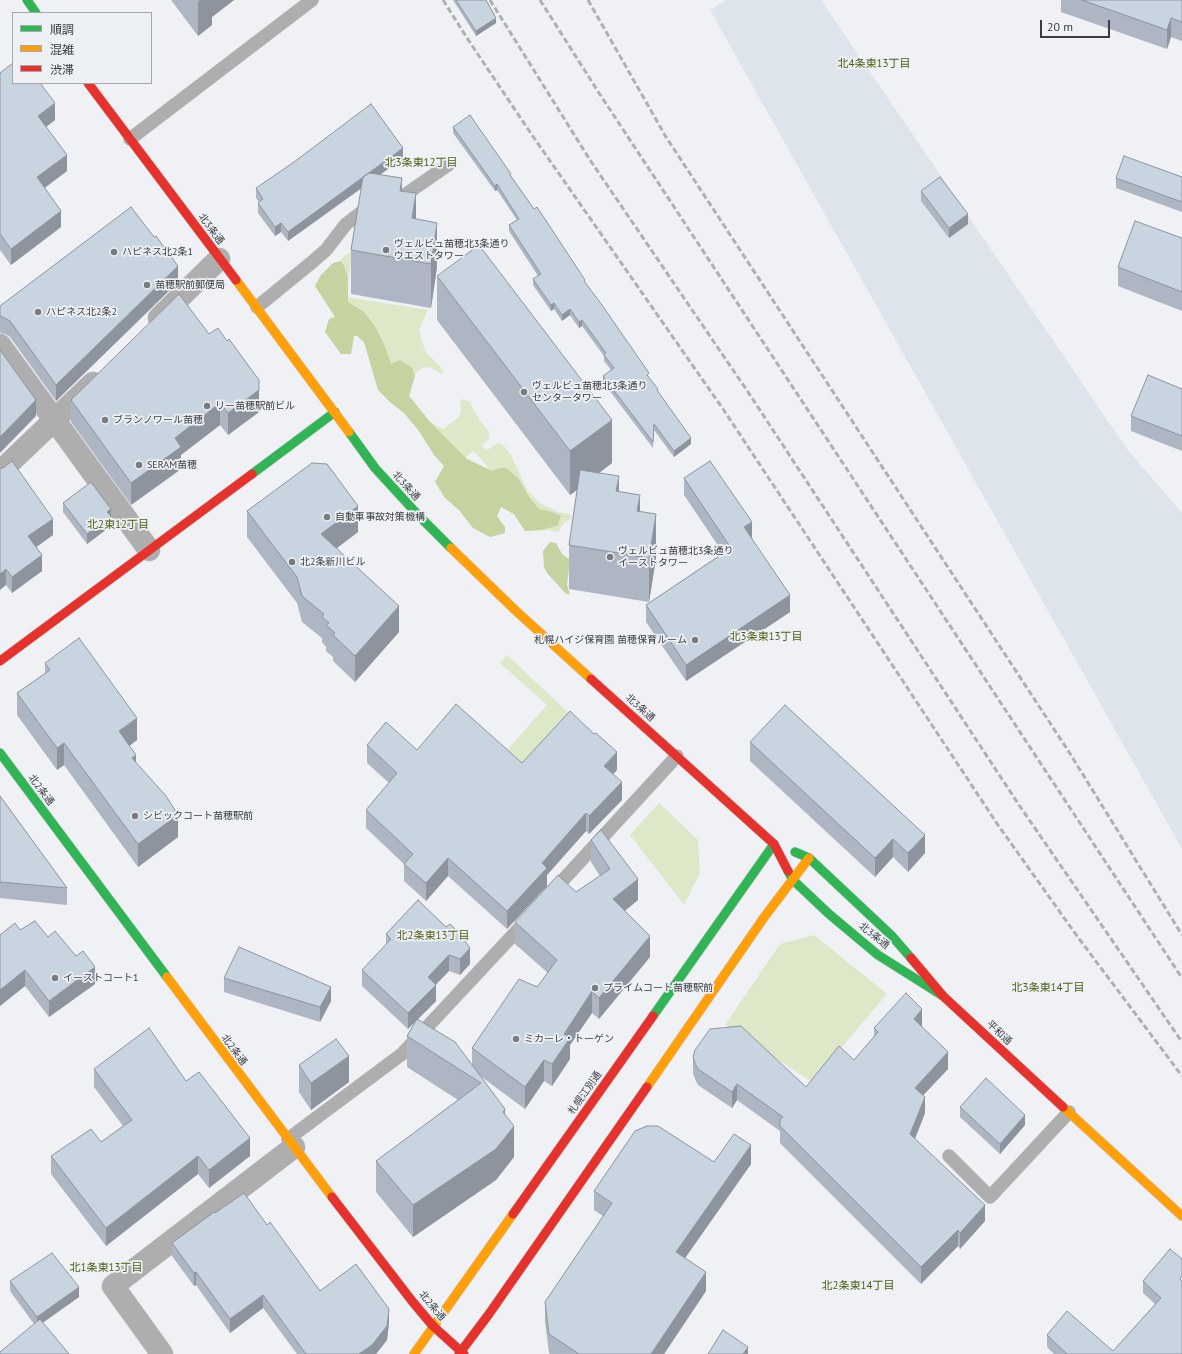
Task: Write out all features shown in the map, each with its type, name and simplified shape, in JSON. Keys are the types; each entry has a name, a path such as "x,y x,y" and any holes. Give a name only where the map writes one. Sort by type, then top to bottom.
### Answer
{"street":[{"path":"27,0 35,12"},
{"name":"北3条通","path":"89,84 219,259 257,307 375,468 419,516 515,610 774,844 793,880 829,914 878,955 942,996"},
{"path":"146,331 219,259"},
{"path":"0,345 149,550"},
{"path":"0,472 106,370"},
{"path":"0,661 335,412"},
{"name":"北2条通","path":"0,753 291,1143 412,1301 433,1326 461,1353"},
{"name":"北3条通","path":"774,844 809,858"},
{"name":"札幌江別通","path":"414,1354 774,844"},
{"path":"461,1353 490,1314 765,916 809,858"},
{"name":"平和通","path":"809,858 891,935 942,996 1182,1216"},
{"path":"162,1354 113,1286 291,1143"}],"lane":[{"path":"130,139 312,0"},
{"path":"257,307 326,250 346,224 379,199 399,199 448,165"},
{"path":"291,1143 402,1054 677,756"},
{"path":"948,1156 990,1197 1069,1112"}],"shaded area":[{"path":"726,0 821,0 1127,449 1182,513 1182,849 710,10"}],"green space":[{"path":"353,250 346,297 428,310 419,330 425,351 444,371 441,374 430,367 422,368 401,385 430,422 443,429 458,418 461,411 460,399 469,401 480,421 489,432 489,439 481,446 487,450 498,443 504,446 511,455 527,490 540,503 558,512 570,514 572,518 564,523 558,532 549,530 525,531 514,514 501,507 487,466 474,451 455,465 323,281 344,256"},
{"path":"341,261 348,278 348,302 364,312 376,328 385,346 391,364 400,360 412,368 415,376 409,396 430,422 467,459 492,471 506,468 518,478 529,497 539,509 561,516 557,526 540,530 525,531 514,514 501,507 497,516 505,527 505,533 490,537 473,528 459,510 445,498 435,482 444,466 434,455 419,431 404,413 378,390 364,342 357,336 354,336 351,354 341,354 325,332 329,319 335,317 315,286 321,275 333,263"},
{"path":"550,542 556,543 562,554 570,560 567,585 570,594 566,594 547,573 544,567 543,551"},
{"path":"507,655 576,720 523,779 494,752 502,744 508,749 547,705 500,663"},
{"path":"659,803 698,840 700,873 684,905 630,835"},
{"path":"814,935 887,994 812,1082 725,1025 780,944"}],"building":[{"path":"456,0 486,0 496,18 476,31"},
{"path":"1082,0 1182,0 1182,22 1171,18 1167,30"},
{"path":"12,64 12,84 41,84 55,103 38,116 67,155 37,177 61,211 11,249 0,234 0,73"},
{"path":"371,104 403,148 288,232 281,223 275,227 258,203 263,199 256,188 294,162"},
{"path":"470,115 534,209 537,207 585,280 584,281 649,373 647,375 691,438 674,451 654,424 653,442 603,376 614,368 604,355 606,353 582,320 579,322 570,309 562,315 554,303 551,305 533,279 541,274 509,225 519,219 497,184 495,186 453,127"},
{"path":"1124,156 1182,177 1182,202 1116,178"},
{"path":"369,173 402,178 400,191 416,193 412,218 437,223 431,264 351,250 363,177"},
{"path":"940,177 968,214 949,228 921,191"},
{"path":"131,207 154,237 156,236 178,266 56,385 10,321 0,316 0,306"},
{"path":"1135,221 1182,238 1182,292 1118,267"},
{"path":"479,245 612,420 570,451 437,276"},
{"path":"179,294 209,334 218,328 227,341 229,339 259,380 259,390 228,413 220,403 175,438 181,447 131,483 71,400"},
{"path":"0,350 36,400 0,437"},
{"path":"1148,375 1182,389 1182,436 1131,416"},
{"path":"12,461 53,519 28,536 42,555 12,577 6,569 0,574 0,468 3,468"},
{"path":"710,461 752,522 744,527 790,595 686,665 646,605 731,548 684,478"},
{"path":"312,463 327,464 358,506 321,534 399,606 355,656 333,635 335,633 326,625 329,623 322,617 324,614 302,596 297,577 247,511"},
{"path":"580,470 619,476 616,491 640,495 637,511 656,514 649,558 569,545"},
{"path":"91,482 111,509 107,512 111,516 87,534 63,503"},
{"path":"79,638 137,718 119,731 136,755 132,758 166,796 178,815 138,844 64,743 57,748 17,693 50,670 45,663"},
{"path":"456,704 522,763 570,711 594,734 596,733 617,752 604,766 622,782 589,816 586,813 542,863 547,868 507,911 448,858 426,883 404,864 413,854 366,810 397,773 367,745 386,722 417,750"},
{"path":"785,705 925,835 908,853 893,839 875,858 750,742"},
{"path":"0,796 67,888 0,882"},
{"path":"601,830 638,879 613,899 650,936 599,998 592,991 564,1034 570,1038 552,1064 544,1060 525,1087 472,1048 519,979 537,987 557,960 515,922 558,875 576,892 610,869 591,840"},
{"path":"418,900 446,927 450,924 470,948 460,959 449,955 428,977 436,985 408,1013 362,970 391,939 386,934"},
{"path":"35,921 48,937 55,931 76,956 83,951 95,967 49,1001 25,970 0,990 0,935 15,923 20,930"},
{"path":"239,947 331,987 320,1007 224,978"},
{"path":"906,993 922,1009 914,1019 948,1052 915,1088 925,1097 910,1134 985,1205 960,1233 958,1230 921,1267 780,1126 780,1119 783,1117 737,1084 732,1092 698,1069 693,1057 695,1050 710,1029 741,1026 806,1087 839,1046 854,1060 878,1032 874,1028"},
{"path":"417,1019 455,1042 505,1109 503,1112 514,1126 496,1149 413,1205 376,1161 481,1083 407,1036"},
{"path":"149,1028 186,1081 199,1072 250,1138 209,1170 198,1156 106,1228 51,1156 91,1129 101,1142 132,1120 94,1069"},
{"path":"336,1039 349,1056 311,1083 299,1065"},
{"path":"986,1078 1025,1115 1000,1144 960,1107"},
{"path":"647,1126 658,1126 714,1162 734,1134 751,1145 676,1252 706,1272 651,1354 579,1354 549,1334 545,1302 612,1203 594,1191 635,1131"},
{"path":"244,1193 267,1225 270,1222 320,1291 356,1264 389,1309 387,1326 372,1345 359,1354 306,1354 263,1295 230,1319 196,1272 194,1273 172,1243 214,1212 215,1213"},
{"path":"1170,1249 1182,1259 1182,1276 1180,1279 1182,1281 1182,1354 1067,1354 1047,1335 1067,1311 1113,1351 1161,1298 1143,1281"},
{"path":"52,1253 79,1287 37,1317 10,1281"},
{"path":"40,1319 69,1354 0,1354 0,1352"},
{"path":"723,1330 748,1347 743,1354 708,1354"}],"railway":[{"path":"443,0 532,135 723,409 998,825 1077,936 1182,1076"},
{"path":"490,0 590,160 748,392 1019,805 1182,1042"},
{"path":"540,0 599,93 1182,978"},
{"path":"588,0 666,137 1069,752 1182,935"}],"traffic: fast":[{"path":"27,0 35,12"},
{"path":"252,474 335,412"},
{"path":"349,432 375,468 451,548"},
{"path":"0,753 167,977"},
{"path":"653,1016 774,844"},
{"path":"795,852 809,858 891,935 911,958"},
{"path":"788,871 793,880 829,914 878,955 943,996"}],"traffic: slow":[{"path":"236,280 349,432"},
{"path":"451,548 515,610 591,679"},
{"path":"647,1087 765,916 809,858"},
{"path":"167,977 332,1197"},
{"path":"1063,1107 1182,1216"},
{"path":"414,1354 513,1214"}],"traffic: jam":[{"path":"89,84 236,280"},
{"path":"0,661 252,474"},
{"path":"591,679 774,844 788,871"},
{"path":"911,958 943,996 1063,1107"},
{"path":"513,1214 653,1016"},
{"path":"459,1354 489,1314 647,1087"},
{"path":"332,1197 433,1326 464,1354"}],"place":[{"name":"ヴェルビュ苗穂北3条通り ウエストタワー","path":"386,250"},
{"name":"ハピネス北2条1","path":"114,252"},
{"name":"苗穂駅前郵便局","path":"147,285"},
{"name":"ハピネス北2条2","path":"38,312"},
{"name":"ヴェルビュ苗穂北3条通り センタータワー","path":"524,392"},
{"name":"リー苗穂駅前ビル","path":"207,406"},
{"name":"ブランノワール苗穂","path":"105,420"},
{"name":"SERAM苗穂","path":"139,465"},
{"name":"自動車事故対策機構","path":"327,517"},
{"name":"ヴェルビュ苗穂北3条通り イーストタワー","path":"610,557"},
{"name":"北2条新川ビル","path":"292,562"},
{"name":"札幌ハイジ保育園 苗穂保育ルーム","path":"695,640"},
{"name":"シビックコート苗穂駅前","path":"135,816"},
{"name":"イーストコート1","path":"55,978"},
{"name":"プライムコート苗穂駅前","path":"595,988"},
{"name":"ミカーレ・トーゲン","path":"516,1039"}],"district":[{"name":"北4条東13丁目","path":"874,64"},
{"name":"北3条東12丁目","path":"421,163"},
{"name":"北2東12丁目","path":"118,525"},
{"name":"北3条東13丁目","path":"766,637"},
{"name":"北2条東13丁目","path":"433,936"},
{"name":"北3条東14丁目","path":"1048,988"},
{"name":"北1条東13丁目","path":"106,1268"},
{"name":"北2条東14丁目","path":"858,1286"}]}
